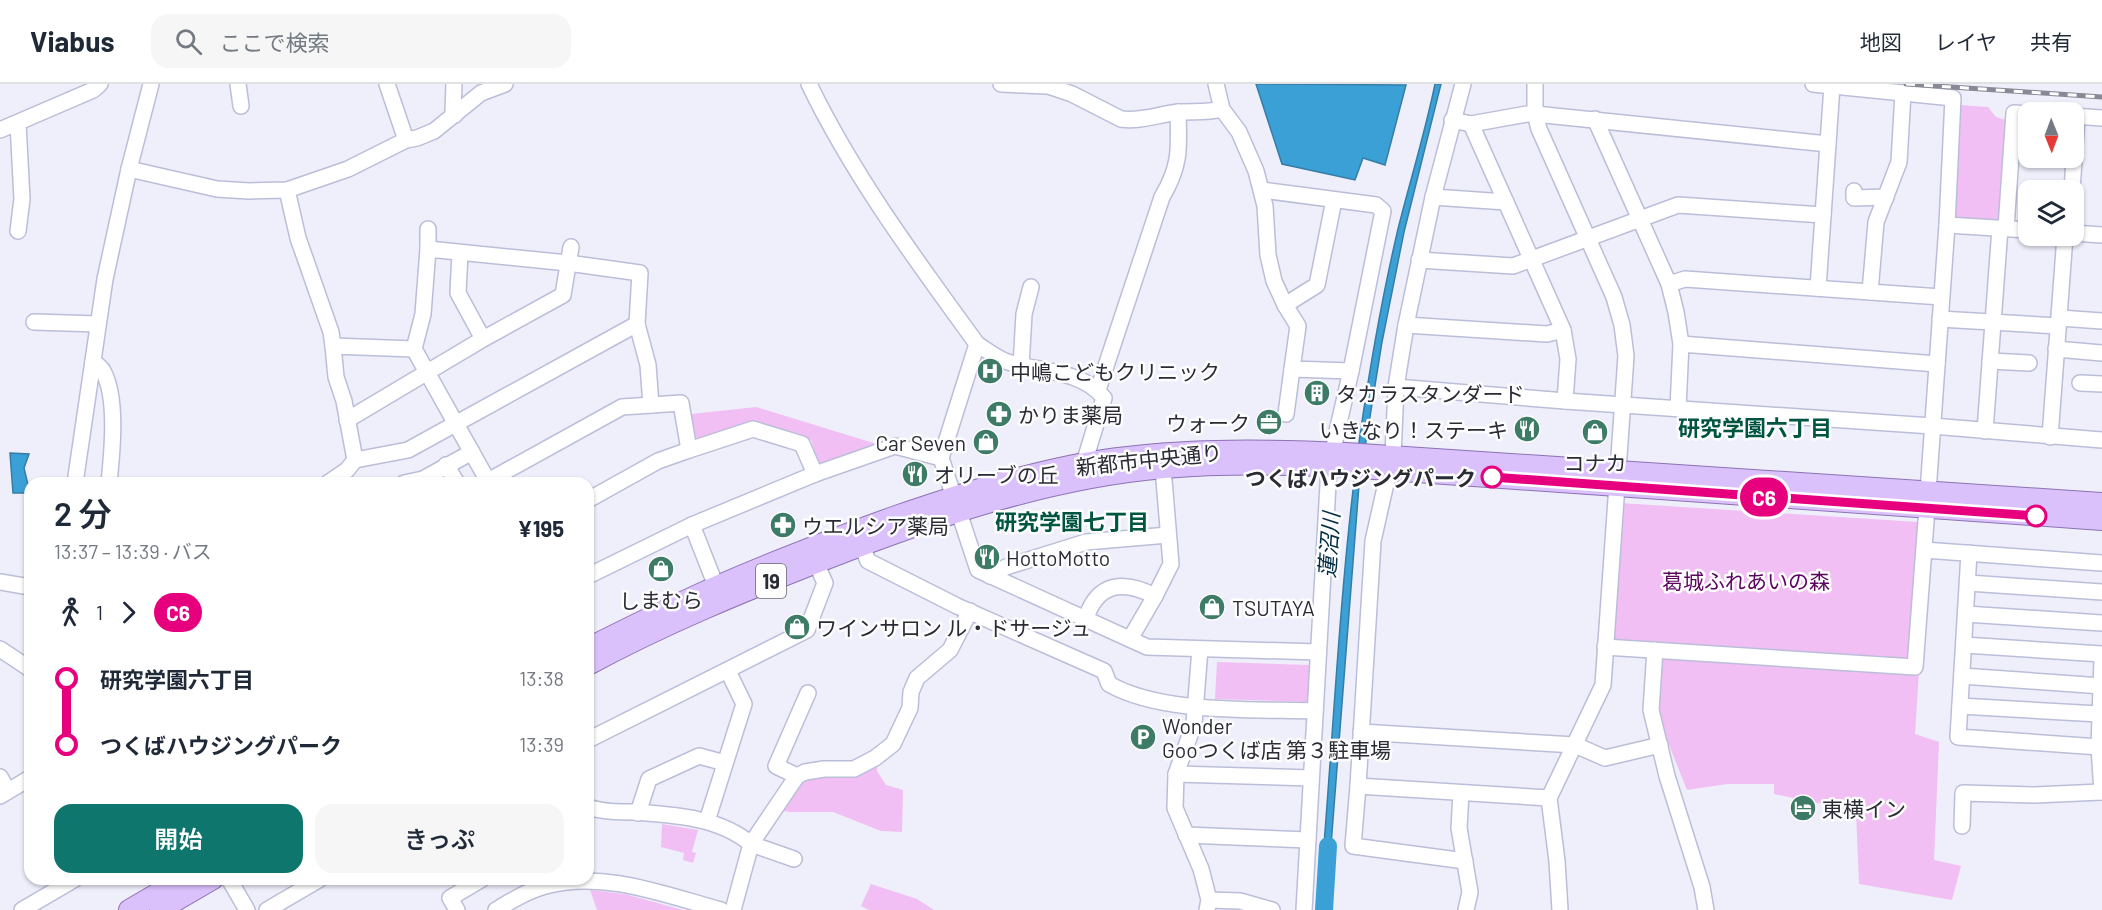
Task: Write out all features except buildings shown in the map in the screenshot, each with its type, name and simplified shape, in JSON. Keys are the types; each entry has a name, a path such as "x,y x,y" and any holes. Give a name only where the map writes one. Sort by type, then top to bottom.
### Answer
{"main road":[{"name":"新都市中央通り","path":"594,662 683,618 862,546 1021,477 1084,463 1165,453 1268,450 1339,460 1927,500 2102,520"},
{"name":"新都市中央通り","path":"594,645 716,586 832,539 957,504 1163,468 1339,460"},
{"name":"新都市中央通り","path":"1927,500 2102,503"},
{"path":"129,910 172,885"},
{"path":"160,910 203,885"}],"street":[{"path":"0,130 93,90 100,84"},
{"path":"76,477 105,279 129,169 151,84"},
{"path":"238,84 241,106"},
{"path":"387,84 406,140"},
{"path":"454,84 453,111 455,115"},
{"path":"129,169 217,189 287,190 348,169 406,140 417,138 434,130 481,93 505,84"},
{"path":"809,84 831,131 902,241 976,344 1002,360 1074,377 1098,390 1104,398 1084,463"},
{"path":"1001,84 1048,86 1081,98 1121,119 1130,120 1178,112 1209,112 1222,109"},
{"path":"1216,84 1222,109 1239,132 1256,171 1266,206 1268,255 1274,281 1298,326 1286,414"},
{"path":"1463,84 1452,120 1419,260 1384,462 1373,541 1353,846 1465,861"},
{"path":"1535,84 1535,114 1539,129 1614,297 1622,326 1626,356 1603,685 1549,798 1557,861 1560,910"},
{"path":"1605,647 1915,667 1956,91 1903,93 1813,84"},
{"path":"1818,288 1832,86"},
{"path":"1870,292 1876,222 1899,162 1903,93"},
{"path":"1098,390 1162,197 1172,181 1178,163 1178,112"},
{"path":"1985,431 1993,322 2014,113 2018,113"},
{"path":"1452,120 1471,124 1535,114 1828,144"},
{"path":"2084,117 2102,118"},
{"path":"1595,120 1669,284 1681,344 1678,408"},
{"path":"18,123 22,199 18,231"},
{"path":"1471,124 1563,330 1568,359 1565,401"},
{"path":"1262,189 1376,205 1383,211 1335,440 1339,460 1318,652 1304,910"},
{"path":"287,190 298,238 331,332 336,377 344,401 355,460"},
{"path":"1854,191 1854,198 1886,197"},
{"path":"1433,197 1506,202"},
{"path":"1285,305 1317,285 1334,200"},
{"path":"1419,260 1513,266 1678,205 1823,216"},
{"path":"1947,225 2018,229"},
{"path":"428,229 423,314 414,349 486,477"},
{"path":"2084,234 2102,235"},
{"path":"2050,437 2064,246"},
{"path":"347,420 483,339 563,295 571,247"},
{"path":"428,249 640,273 637,324 648,365 651,405"},
{"path":"460,253 458,293 483,339"},
{"path":"1669,284 1685,279 1941,297"},
{"path":"1021,366 1024,314 1031,287"},
{"path":"1940,319 1993,322 2102,321"},
{"path":"34,322 98,324"},
{"path":"337,477 347,470 355,460 408,450 637,324"},
{"path":"1406,325 1547,334 1563,330"},
{"path":"976,344 941,458 978,570 1146,647 1318,652"},
{"path":"1681,344 1936,364"},
{"path":"333,346 414,349"},
{"path":"2056,349 2102,353"},
{"path":"93,361 102,369 108,385 114,437 110,477"},
{"path":"1990,361 2029,363"},
{"path":"1292,369 1351,371"},
{"path":"2080,383 2102,384"},
{"path":"1396,387 2102,440"},
{"path":"498,477 622,407 681,403 689,450"},
{"path":"594,497 658,461 753,429 802,444 815,474"},
{"path":"594,573 692,525 815,474 895,446 941,458"},
{"path":"430,477 446,465 472,452"},
{"path":"446,465 453,477"},
{"path":"1130,639 1171,564 1163,468"},
{"path":"692,525 716,586"},
{"path":"990,576 1006,567 1086,543 1168,535"},
{"path":"862,546 868,561 957,606 1104,671 1109,684 1119,690 1140,697 1197,707 1315,711"},
{"path":"1924,550 2102,563"},
{"path":"1969,553 1958,737 2099,747"},
{"path":"594,737 807,630 825,583 816,563"},
{"path":"0,582 24,586"},
{"path":"1968,583 2102,592"},
{"path":"1086,618 1096,597 1103,591 1116,586 1140,588 1155,596"},
{"path":"733,910 751,844 797,776 805,772 824,769 854,769 875,758 893,744 910,708 911,692 917,678 950,651 970,611"},
{"path":"1966,614 2102,623"},
{"path":"1964,645 2102,654"},
{"path":"1200,648 1197,707 1194,724 1176,774 1175,808 1202,869 1208,905 1240,901 1272,910"},
{"path":"0,649 24,665"},
{"path":"1655,650 1651,710 1667,776 1702,887 1706,910"},
{"path":"1962,826 1963,793 2035,795 2101,792 2099,714 2102,659"},
{"path":"706,821 744,704 728,671"},
{"path":"1962,676 2101,686"},
{"path":"797,776 776,766 808,693"},
{"path":"1960,706 2099,714"},
{"path":"1360,732 1575,745 1605,758 1660,745"},
{"path":"639,813 649,779 699,756 725,763"},
{"path":"1176,774 1311,778"},
{"path":"3,788 24,780"},
{"path":"1358,786 1549,798"},
{"path":"1461,793 1459,828 1470,892 1466,910"},
{"path":"594,809 680,816 706,821 730,830 751,844 794,860"},
{"path":"1186,835 1308,840"},
{"path":"594,880 602,880 721,910"},
{"path":"22,910 65,885"},
{"path":"232,885 247,910"},
{"path":"267,910 310,885"},
{"path":"457,910 450,897 471,885"},
{"path":"495,910 532,890 552,885"}],"green space":[{"path":"1959,105 1988,107 1996,117 2009,121 2002,221 1951,221"},
{"path":"756,407 880,445 819,464 811,440 753,423 701,441 696,438 691,414"},
{"name":"葛城ふれあいの森","path":"1620,503 1917,522 1921,526 1912,657 1907,661 1616,642 1612,639"},
{"path":"1660,657 1919,671 1915,734 1939,742 1934,860 1961,866 1952,900 1859,884 1856,811 1774,794 1774,784 1727,784 1687,790 1657,715"},
{"path":"1217,662 1309,665 1308,702 1215,699"},
{"path":"877,759 877,771 886,785 903,790 902,832 881,831 833,812 779,810 797,782"},
{"path":"662,824 698,830 692,852 696,853 693,863 683,860 684,853 661,847"},
{"path":"871,884 917,899 934,910 869,910 861,906"},
{"path":"590,890 625,894 683,910 597,910"}],"water":[{"path":"1256,84 1406,85 1385,165 1363,158 1355,180 1282,164"},
{"path":"1435,84 1441,84 1404,232 1382,342 1359,485 1329,871 1322,870 1342,598 1360,435 1392,255"},
{"path":"10,453 29,454 24,468 26,477 24,477 24,493 13,493"}],"waterway":[{"name":"蓮沼川","path":"1324,910 1328,846"}],"railway":[{"path":"1906,84 2102,97"}],"bus line":[{"name":"C6","path":"1492,477 2036,516"}],"place":[{"name":"中嶋こどもクリニック","path":"990,371"},
{"name":"タカラスタンダード","path":"1317,393"},
{"name":"かりま薬局","path":"999,414"},
{"name":"ウォーク","path":"1269,422"},
{"name":"いきなり！ステーキ","path":"1527,429"},
{"name":"コナカ","path":"1595,432"},
{"name":"Car Seven","path":"986,442"},
{"name":"オリーブの丘","path":"915,474"},
{"name":"つくばハウジングパーク","path":"1492,477"},
{"name":"ウエルシア薬局","path":"783,525"},
{"name":"HottoMotto","path":"987,557"},
{"name":"しまむら","path":"661,569"},
{"name":"TSUTAYA","path":"1212,607"},
{"name":"ワインサロン ル・ドサージュ","path":"797,627"},
{"name":"Wonder Gooつくば店 第３駐車場","path":"1143,737"},
{"name":"東横イン","path":"1803,808"}],"district":[{"name":"研究学園六丁目","path":"1755,427"},
{"name":"研究学園七丁目","path":"1072,521"}]}
